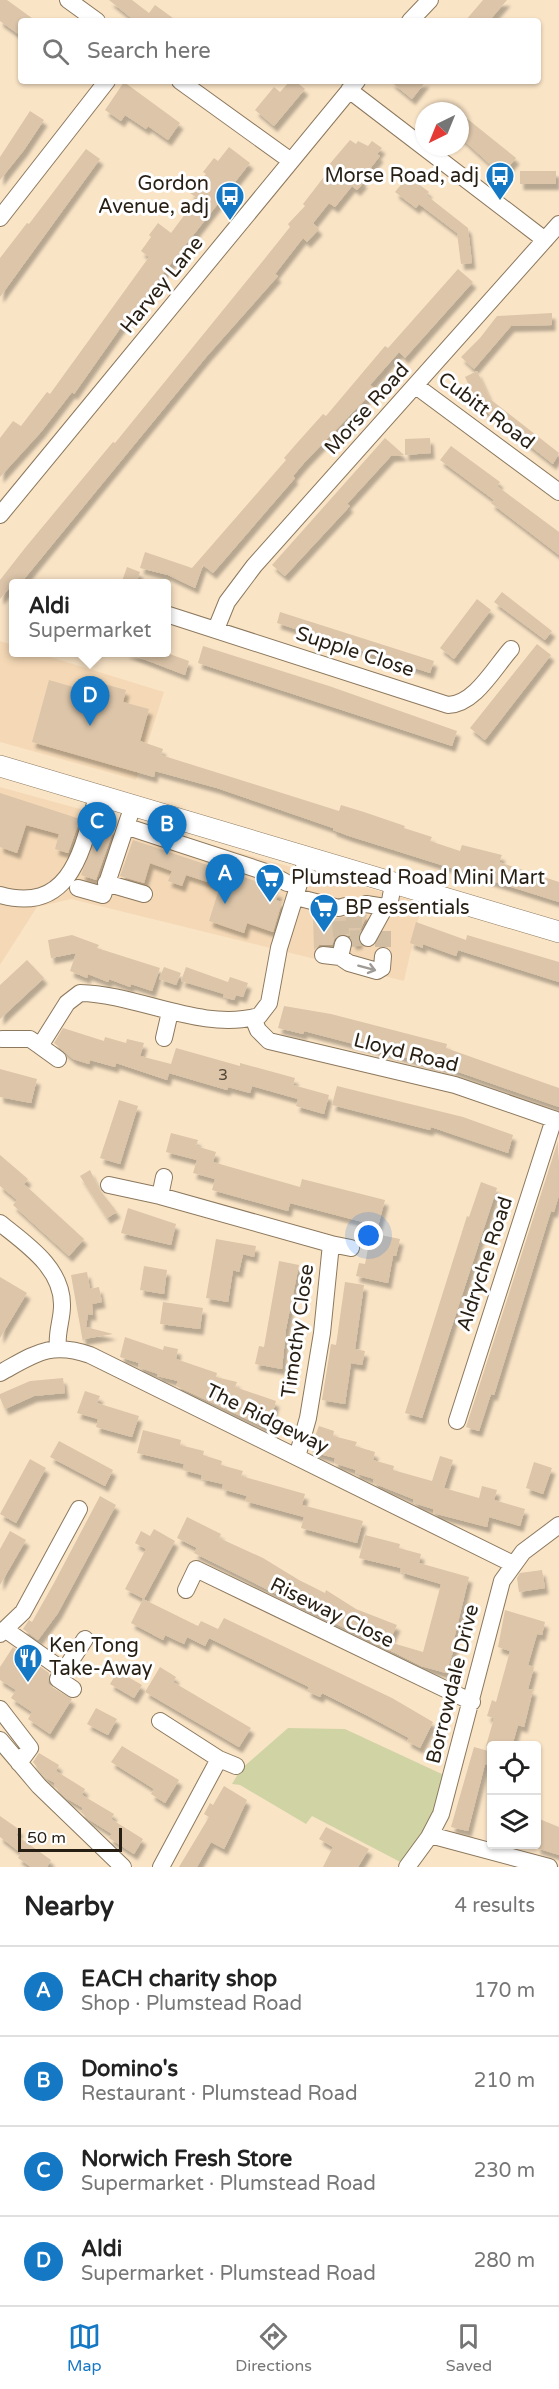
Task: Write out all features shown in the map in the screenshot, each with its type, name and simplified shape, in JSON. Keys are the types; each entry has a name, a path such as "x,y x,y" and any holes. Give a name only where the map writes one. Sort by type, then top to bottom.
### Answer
{"main road":[{"path":"0,766 97,796 130,819 307,858 559,932"}],"street":[{"path":"68,0 93,18"},
{"path":"413,18 429,0"},
{"path":"0,218 105,84"},
{"path":"184,84 291,161"},
{"path":"353,85 545,240"},
{"name":"Harvey Lane","path":"0,515 353,85"},
{"name":"Morse Road","path":"216,629 227,602 254,567 559,224"},
{"name":"Cubitt Road","path":"416,386 559,492"},
{"name":"Supple Close","path":"171,616 448,705 459,705 470,697 510,649"},
{"path":"0,895 34,897 51,892 63,883 74,869 81,853 97,796"},
{"path":"78,888 103,896 130,819 269,873 291,890 342,914"},
{"path":"40,1046 67,1003 80,993 171,1012 230,1020 253,1018 265,1011 269,1003 291,890 307,858"},
{"path":"106,883 144,894"},
{"path":"385,907 370,923 390,901 393,884"},
{"path":"323,955 342,950 349,963 376,971 382,968 383,956"},
{"path":"164,1038 171,1012"},
{"name":"Lloyd Road","path":"253,1018 258,1030 269,1041 455,1085 556,1120"},
{"path":"2,1039 30,1039 58,1059"},
{"name":"Aldryche Road","path":"457,1421 556,1120"},
{"path":"160,1196 164,1177"},
{"name":"Timothy Close","path":"110,1185 160,1196 351,1248"},
{"path":"0,1223 46,1263 58,1281 62,1308 57,1338 58,1348"},
{"name":"Timothy Close","path":"297,1457 308,1418 320,1343 331,1244"},
{"name":"The Ridgeway","path":"0,1373 29,1356 58,1348 73,1349 90,1355 513,1563"},
{"path":"64,1671 3,1632 23,1612 79,1509"},
{"name":"Borrowdale Drive","path":"407,1867 430,1835 444,1805 472,1702 496,1596 513,1563 532,1544 559,1525"},
{"name":"Riseway Close","path":"186,1590 196,1569 472,1702"},
{"path":"73,1689 58,1679 85,1639"},
{"path":"0,1709 30,1748 19,1763"},
{"path":"160,1721 219,1759 236,1766"},
{"path":"0,1740 60,1808 123,1867"},
{"path":"161,1867 219,1759"},
{"path":"430,1835 549,1867"}],"shaded area":[{"path":"0,641 9,644 9,657 50,657 164,692 136,780 0,742"},
{"path":"0,787 422,903 404,981 71,899 37,907 0,965"}],"green space":[{"path":"288,1728 345,1729 444,1775 431,1828 408,1866 312,1816 306,1824 240,1785 232,1784 241,1769"}],"building":[{"path":"0,0 7,0 32,18 18,18 18,34 0,21"},
{"path":"109,0 132,0 149,13 155,5 173,18 131,18"},
{"path":"483,0 507,0 492,18 468,18"},
{"path":"123,84 127,84 180,123 168,140 148,126 146,129 125,115 121,121 105,110"},
{"path":"287,84 299,84 305,89 274,126 255,110 274,87 280,92"},
{"path":"394,84 424,84 412,99"},
{"path":"30,111 44,120 0,180 0,157"},
{"path":"469,120 516,158 502,175 469,145"},
{"path":"350,140 356,144 358,141 368,146 372,141 382,148 377,154 380,156 361,180 364,182 357,190 352,186 335,207 329,203 313,223 319,229 307,242 303,238 275,274 278,276 207,356 24,579 9,579 9,589 0,599 0,580 113,442 115,443 290,227 288,224 305,206 303,204 330,169 328,166"},
{"path":"229,147 250,163 124,323 74,394 72,392 41,432 0,477 0,438 13,421 21,426 47,392 50,394 149,257 141,251 151,237 149,235 158,223 171,233 197,198 190,193 206,174 203,172 214,158 218,161"},
{"path":"86,149 100,159 0,297 0,258"},
{"path":"520,171 556,171 556,184 520,184"},
{"path":"408,176 429,192 426,195 468,228 472,263 461,264 457,233 419,204 416,208 395,192"},
{"path":"458,269 473,282 405,358 399,352 370,385 375,389 304,463 293,476 295,478 213,573 203,565 195,588 168,575 140,568 145,552 192,568 286,460 284,458 297,443 323,414 326,416 385,346 388,348"},
{"path":"552,313 552,325 511,326 474,369 461,357 497,316"},
{"path":"477,371 490,399 559,453 553,464 479,406 465,377"},
{"path":"385,438 404,455 391,456 347,504 350,506 285,576 272,565"},
{"path":"430,438 431,453 405,455 405,439"},
{"path":"451,446 500,482 497,486 559,532 559,555 491,503 494,500 440,460"},
{"path":"127,567 140,572 138,579 123,579"},
{"path":"502,592 552,631 545,640 494,602"},
{"path":"477,599 491,610 454,659 440,648"},
{"path":"280,612 434,661 430,673 277,623"},
{"path":"537,644 551,655 485,740 470,728"},
{"path":"203,646 329,686 457,731 452,746 198,663"},
{"path":"171,655 189,661 185,675 138,657 171,657"},
{"path":"49,680 101,695 104,684 126,690 123,702 149,709 140,741 163,749 161,755 339,811 341,805 364,812 405,826 404,828 432,837 430,841 460,851 462,845 502,855 499,862 559,882 559,902 349,836 333,828 217,788 155,771 154,777 32,742"},
{"path":"0,793 80,819 68,853 55,849 59,834 26,825 17,853 0,847"},
{"path":"100,825 114,829 96,880 81,875"},
{"path":"133,840 270,886 269,889 279,892 276,900 282,902 273,932 247,923 244,933 209,921 220,886 186,875 182,886 168,881 172,871 150,863 144,883 120,876"},
{"path":"354,900 357,900 359,912 367,915 359,933 359,943 353,944 350,936 341,934 335,937 332,945 319,945 314,950 313,916 337,918 348,916 355,909"},
{"path":"416,922 466,940 467,935 559,962 559,982 458,950 456,956 423,944 423,948 410,943"},
{"path":"72,935 99,945 97,948 160,968 152,991 131,984 130,987 109,979 108,982 88,974 87,978 70,971 76,953 51,958 48,940"},
{"path":"27,960 44,978 0,1019 0,985"},
{"path":"164,967 181,973 176,985 159,979"},
{"path":"186,967 228,982 230,977 248,983 243,997 236,995 234,1000 223,997 224,994 181,981"},
{"path":"284,1006 331,1014 447,1044 446,1048 559,1088 559,1107 450,1069 304,1031 303,1034 278,1028"},
{"path":"63,1028 104,1041 105,1037 126,1043 127,1039 144,1043 140,1056 171,1064 176,1048 240,1066 240,1063 295,1078 293,1085 329,1095 324,1114 296,1106 298,1099 252,1086 250,1093 228,1087 227,1090 169,1073 167,1080 116,1063 115,1067 90,1060 89,1064 73,1059 54,1043"},
{"path":"0,1069 37,1079 31,1103 0,1097"},
{"path":"337,1086 463,1117 513,1135 508,1153 431,1127 430,1130 332,1105"},
{"path":"119,1100 138,1106 120,1164 100,1158"},
{"path":"171,1133 198,1140 196,1146 216,1152 213,1162 300,1187 302,1179 385,1200 378,1226 290,1203 288,1211 212,1190 215,1179 193,1173 197,1160 166,1152"},
{"path":"558,1141 559,1195 554,1212 551,1211 494,1395 491,1394 479,1431 466,1427"},
{"path":"0,1155 28,1179 24,1184 84,1239 69,1256 13,1205 17,1200 0,1186"},
{"path":"90,1170 99,1189 117,1212 107,1218 80,1176"},
{"path":"481,1182 497,1188 422,1418 405,1413 467,1216 469,1217"},
{"path":"128,1208 176,1224 171,1245 121,1233"},
{"path":"371,1233 400,1239 396,1256 393,1256 388,1283 356,1276 359,1263 365,1264"},
{"path":"216,1239 256,1246 254,1257 243,1254 239,1272 233,1270 228,1302 206,1298"},
{"path":"279,1261 299,1265 286,1329 282,1369 255,1364 259,1346 264,1347"},
{"path":"144,1266 167,1270 164,1294 140,1290"},
{"path":"87,1272 90,1289 99,1287 102,1302 92,1304 93,1315 88,1314 86,1327 113,1334 84,1339 83,1342 71,1275"},
{"path":"0,1277 27,1293 0,1338"},
{"path":"345,1282 364,1285 355,1349 365,1351 362,1365 351,1363 345,1404 322,1400 331,1344 336,1345"},
{"path":"163,1302 203,1308 200,1329 160,1324"},
{"path":"125,1337 163,1350 164,1346 178,1349 176,1359 217,1373 216,1377 237,1382 235,1387 276,1401 268,1429 176,1386 178,1381 157,1376 158,1374 138,1367 139,1363 120,1357"},
{"path":"63,1378 65,1393 34,1396 5,1409 0,1398 0,1394 30,1381"},
{"path":"85,1391 100,1396 97,1403 139,1416 132,1437 96,1427 98,1419 77,1413"},
{"path":"319,1426 334,1431 333,1436 357,1442 355,1446 375,1452 373,1460 394,1466 393,1470 432,1481 440,1456 453,1460 444,1488 479,1498 482,1486 497,1490 494,1500 525,1509 520,1526 489,1517 487,1527 433,1513 433,1509 414,1503 413,1499 373,1483 374,1479 334,1463 335,1458 312,1452 314,1445 312,1444"},
{"path":"143,1430 181,1440 180,1445 204,1451 203,1455 222,1461 221,1465 243,1471 241,1476 305,1494 302,1505 363,1521 357,1543 301,1528 304,1517 245,1501 247,1496 222,1489 223,1484 201,1479 202,1475 183,1470 184,1464 137,1453"},
{"path":"59,1441 113,1470 105,1486 50,1457"},
{"path":"30,1459 46,1468 16,1523 0,1514"},
{"path":"534,1462 552,1468 543,1494 526,1488"},
{"path":"100,1496 116,1505 58,1613 38,1640 23,1629 29,1620 32,1622"},
{"path":"187,1517 221,1534 219,1538 263,1558 299,1580 325,1593 326,1590 356,1609 397,1625 389,1642 423,1652 441,1584 400,1572 401,1568 359,1558 365,1535 400,1544 399,1548 421,1554 419,1563 469,1577 454,1639 457,1640 446,1673 421,1666 194,1553 197,1548 177,1538"},
{"path":"154,1529 175,1541 144,1599 125,1589 146,1549 135,1543 141,1531 150,1536"},
{"path":"10,1531 26,1540 0,1585 0,1549"},
{"path":"542,1570 545,1588 519,1592 517,1578 520,1573"},
{"path":"143,1599 198,1626 201,1621 218,1629 224,1618 392,1698 433,1722 420,1748 407,1741 409,1738 368,1716 322,1693 320,1697 307,1691 309,1687 209,1638 205,1646 187,1637 184,1644 165,1635 163,1640 131,1623"},
{"path":"505,1610 545,1622 542,1635 537,1634 528,1665 534,1667 528,1689 533,1690 524,1727 518,1725 513,1741 487,1741 494,1718 487,1716 492,1700 496,1702 510,1651 498,1647"},
{"path":"13,1647 49,1673 48,1683 72,1699 50,1734 28,1719 32,1712 11,1698 16,1690 0,1680 0,1667"},
{"path":"160,1667 176,1677 173,1682 251,1728 239,1747 145,1692"},
{"path":"118,1671 142,1685 134,1698 110,1684"},
{"path":"96,1708 117,1719 108,1735 87,1724"},
{"path":"122,1746 179,1780 165,1803 151,1794 154,1789 111,1762"},
{"path":"474,1747 487,1751 487,1765 485,1764 468,1831 451,1827"},
{"path":"39,1753 59,1765 56,1771 85,1789 82,1795 114,1814 111,1819 143,1839 134,1854 109,1838 112,1834 88,1819 81,1812 83,1808 66,1798 54,1785 55,1783 46,1778 33,1762"},
{"path":"224,1786 247,1800 224,1849 211,1842 197,1867 179,1867 209,1817 204,1814 210,1803 213,1805"},
{"path":"0,1816 20,1830 16,1835 51,1860 47,1867 31,1867 18,1858 21,1853 0,1837"},
{"path":"541,1820 559,1827 559,1855 540,1849"},
{"path":"326,1827 369,1849 358,1867 323,1867 333,1847 319,1839"}],"tunnel":[{"path":"346,920 367,920"},
{"path":"340,921 341,934 347,939 368,938"},
{"path":"383,931 383,956"}],"place":[{"name":"Morse Road, adj","path":"500,202"},
{"name":"Gordon Avenue, adj","path":"230,222"},
{"name":"Aldi","path":"90,726"},
{"name":"Norwich Fresh Store","path":"97,852"},
{"name":"Domino's","path":"167,855"},
{"name":"EACH charity shop","path":"225,904"},
{"name":"Plumstead Road Mini Mart","path":"270,904"},
{"name":"BP essentials","path":"324,934"},
{"name":"Ken Tong Take-Away","path":"28,1684"}]}
